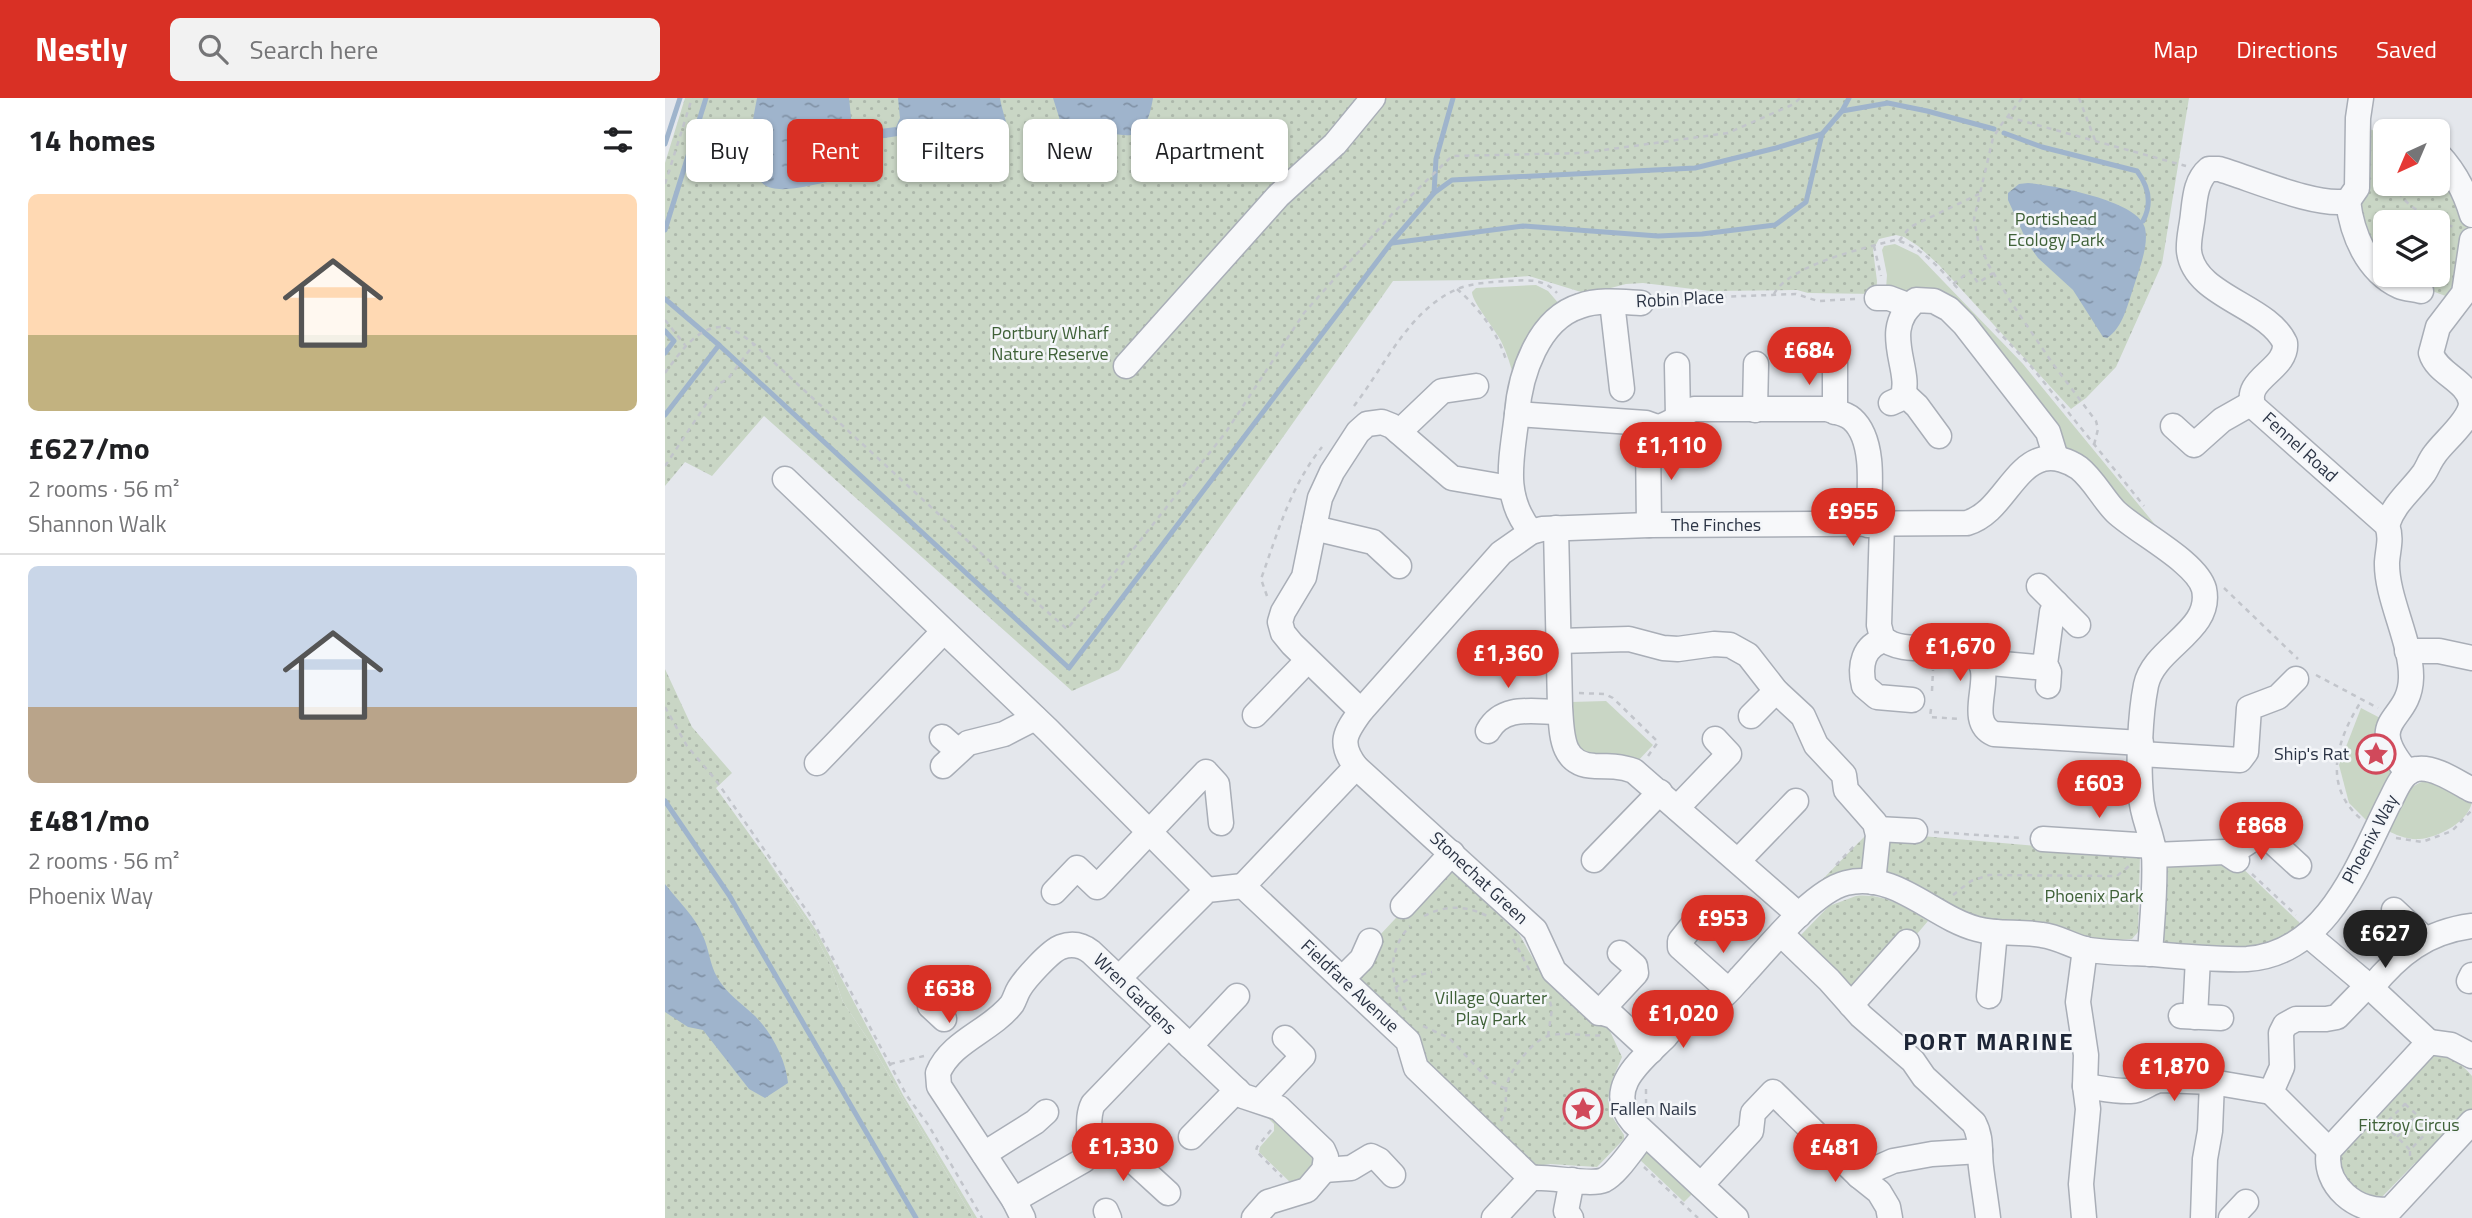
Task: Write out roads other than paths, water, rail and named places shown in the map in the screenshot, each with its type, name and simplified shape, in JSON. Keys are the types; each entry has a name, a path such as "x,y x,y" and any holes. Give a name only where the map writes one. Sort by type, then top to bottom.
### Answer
{"street":[{"path":"1126,366 1278,196 1335,144 1373,98"},
{"path":"2361,98 2358,118 2357,188 2348,201 2355,233 2369,259 2392,281 2401,287 2421,291"},
{"name":"Fennel Road","path":"2348,201 2338,202 2281,190 2213,168 2206,171 2195,195 2189,249 2193,263 2207,281 2273,326 2285,342 2283,357 2253,390 2252,403 2387,525"},
{"path":"2450,169 2465,191 2472,215"},
{"path":"2472,241 2464,293 2438,327 2431,352 2436,363 2468,396 2470,410 2466,419 2435,454 2424,473 2395,507 2387,525 2390,544 2388,571 2411,667 2410,685 2404,703 2389,723 2388,734 2392,751 2408,773 2420,768 2432,771 2472,790"},
{"path":"1880,297 1910,306"},
{"path":"1939,436 1917,406 1897,399 1905,384 1897,342 1903,317 1916,300 1934,301 1949,309 1964,324 2048,432 2056,458 2079,468 2118,514 2195,573 2204,588 2203,612 2189,630 2156,662 2150,672 2144,694 2140,795 2148,849 2150,954"},
{"path":"1612,302 1622,388"},
{"name":"Robin Place","path":"1531,532 1518,513 1510,488 1518,397 1527,368 1546,332 1570,310 1583,304 1641,303"},
{"path":"1835,362 1836,412"},
{"path":"1755,410 1756,364"},
{"path":"1668,421 1677,365"},
{"path":"1399,432 1442,391 1476,386"},
{"path":"2173,426 2194,445 2222,420 2252,403"},
{"path":"1649,525 1648,438 1668,421 1694,409 1836,412 1852,419 1864,434 1875,525 1879,625 1885,640 1896,646 1968,652 1980,662 2048,677 2045,664 2052,612 2047,594 2078,625"},
{"path":"1517,414 1646,423 1668,421"},
{"path":"1361,711 1307,660 1283,633 1280,622 1304,577 1325,485 1358,432 1367,424 1382,422 1392,426 1452,478 1510,488"},
{"name":"The Finches","path":"1356,766 1347,754 1346,731 1501,553 1531,532 1556,528 1649,525 1955,525 1975,521 1993,506 2025,470 2043,459 2056,458"},
{"path":"785,480 1035,718 1207,890"},
{"path":"1314,528 1373,542 1399,566"},
{"path":"1556,528 1560,702 1565,748 1575,761 1585,766 1613,766 1634,771 1800,915"},
{"path":"817,763 943,632"},
{"path":"1559,641 1629,639 1663,648 1678,649 1714,643 1740,648 1753,658 1776,691 1807,722 1816,745 1844,775 1846,790 1868,813 1877,828 1873,882"},
{"path":"1885,640 1872,645 1863,657 1864,686 1877,697 1912,700"},
{"path":"2407,651 2439,651 2472,658"},
{"path":"1255,715 1307,660"},
{"path":"1980,662 1983,672 1981,721 1986,729 1994,734 2240,760 2246,752 2249,708 2278,697 2296,679"},
{"path":"1752,716 1776,691"},
{"path":"1488,731 1497,718 1508,713 1560,702"},
{"path":"948,751 1004,734 1035,718"},
{"path":"1594,860 1729,754 1715,739"},
{"path":"1119,978 1207,890 1243,886 1356,766"},
{"name":"Stonechat Green","path":"1356,766 1535,930 1554,971 1599,1013 1613,1016 1648,1054"},
{"path":"1054,892 1077,868 1097,887 1109,888 1149,833 1206,772 1217,784 1221,823"},
{"name":"Phoenix Way","path":"1736,1218 1628,1116 1622,1100 1626,1080 1685,1016 1716,1002 1819,897 1846,883 1873,882 1887,885 1966,926 1995,932 2051,936 2085,949 2198,958 2266,956 2295,945 2310,933 2341,894 2396,790 2408,773"},
{"path":"1738,862 1796,801"},
{"path":"2043,839 2233,856 2271,827 2299,866"},
{"path":"1877,828 1916,831"},
{"path":"1403,906 1452,853"},
{"name":"Fieldfare Avenue","path":"1243,886 1408,1041 1416,1068 1531,1178"},
{"path":"2394,910 2425,939"},
{"path":"1696,921 1680,941 1680,947 1728,990"},
{"path":"2271,1092 2282,1067 2283,1028 2296,1019 2337,1017 2399,956 2425,939 2472,926"},
{"path":"1994,997 1995,932"},
{"path":"2310,933 2429,1042 2451,1045 2472,1056"},
{"path":"1781,934 1879,1033 1897,1045 1924,1077 1974,1124 1979,1131 1988,1218"},
{"path":"1342,979 1362,959 1370,941"},
{"path":"1851,1005 1907,942"},
{"name":"Wren Gardens","path":"1019,1209 938,1081 949,1024 995,1021 1011,1004 1023,984 1061,947 1078,945 1087,949 1237,1090 1249,1099 1279,1108 1318,1145 1326,1157 1324,1170"},
{"path":"2084,1218 2081,1184 2088,1120 2085,1042 2078,1007 2085,949"},
{"path":"1599,1013 1636,973 1635,966 1620,953"},
{"path":"2198,958 2188,1017 2221,1018"},
{"path":"1190,1046 1236,996"},
{"path":"1019,1209 1087,1156 1090,1146 1089,1115 1093,1104 1168,1026"},
{"path":"1260,1101 1303,1056 1285,1038"},
{"path":"2429,1042 2329,1150 2327,1159 2337,1186 2348,1197 2369,1209 2396,1213 2472,1122"},
{"path":"2085,1086 2131,1091 2145,1087 2155,1080 2213,1082 2271,1092 2329,1150"},
{"path":"2203,1218 2205,1159 2213,1082"},
{"path":"1193,1139 1237,1090"},
{"path":"1701,1185 1751,1131 1753,1114 1773,1092 1883,1196 1890,1218"},
{"path":"984,1154 1035,1122 1046,1112"},
{"path":"1494,1218 1531,1178 1596,1182 1606,1179 1645,1134"},
{"path":"1090,1146 1121,1150 1168,1194"},
{"path":"1859,1175 1893,1161 1932,1154 1980,1152"},
{"path":"1254,1218 1268,1202 1307,1190 1324,1170 1351,1168 1371,1156 1394,1175"},
{"path":"1571,1218 1566,1210 1572,1180"}],"water":[{"path":"757,98 849,98 851,119 787,119 787,182 824,182 780,189 762,183 773,182 773,119 754,119"},
{"path":"898,98 1000,98 1005,119 900,119"},
{"path":"1053,98 1153,98 1147,119 1131,119 1130,135 1117,134 1117,119 1060,119"},
{"path":"897,125 897,136 883,138 883,129"},
{"path":"2028,183 2094,196 2112,202 2140,218 2146,235 2141,265 2121,322 2107,338 2103,337 2073,290 2038,258 2028,244 2008,200 2008,193 2019,184"},
{"path":"665,884 700,929 721,983 755,1016 777,1047 788,1083 765,1098 749,1089 703,1030 688,1027 665,1012"}],"waterway":[{"path":"665,144 680,98"},
{"path":"665,230 706,98"},
{"path":"1434,193 1436,159 1453,98"},
{"path":"1392,243 1523,226 1658,236 1702,234 1775,225 1806,202 1822,134 1842,111 1849,98"},
{"path":"1842,111 1888,103 1994,129"},
{"path":"2004,133 2042,147 2137,171 2148,196 2148,208 2143,221"},
{"path":"665,415 719,345 1069,668 1391,243 1434,193 1452,180 1695,168 1822,134"},
{"path":"665,299 719,345"},
{"path":"665,331 674,341 665,353"},
{"path":"665,801 729,895 916,1218"}],"place":[{"name":"Ship's Rat","path":"2376,754"},
{"name":"Fallen Nails","path":"1583,1109"}],"district":[{"name":"PORT MARINE","path":"1989,1042"}],"park label":[{"name":"Portishead Ecology Park","path":"2056,229"},
{"name":"Portbury Wharf Nature Reserve","path":"1050,343"},
{"name":"Phoenix Park","path":"2094,896"},
{"name":"Village Quarter Play Park","path":"1491,1008"},
{"name":"Fitzroy Circus","path":"2409,1125"}]}
